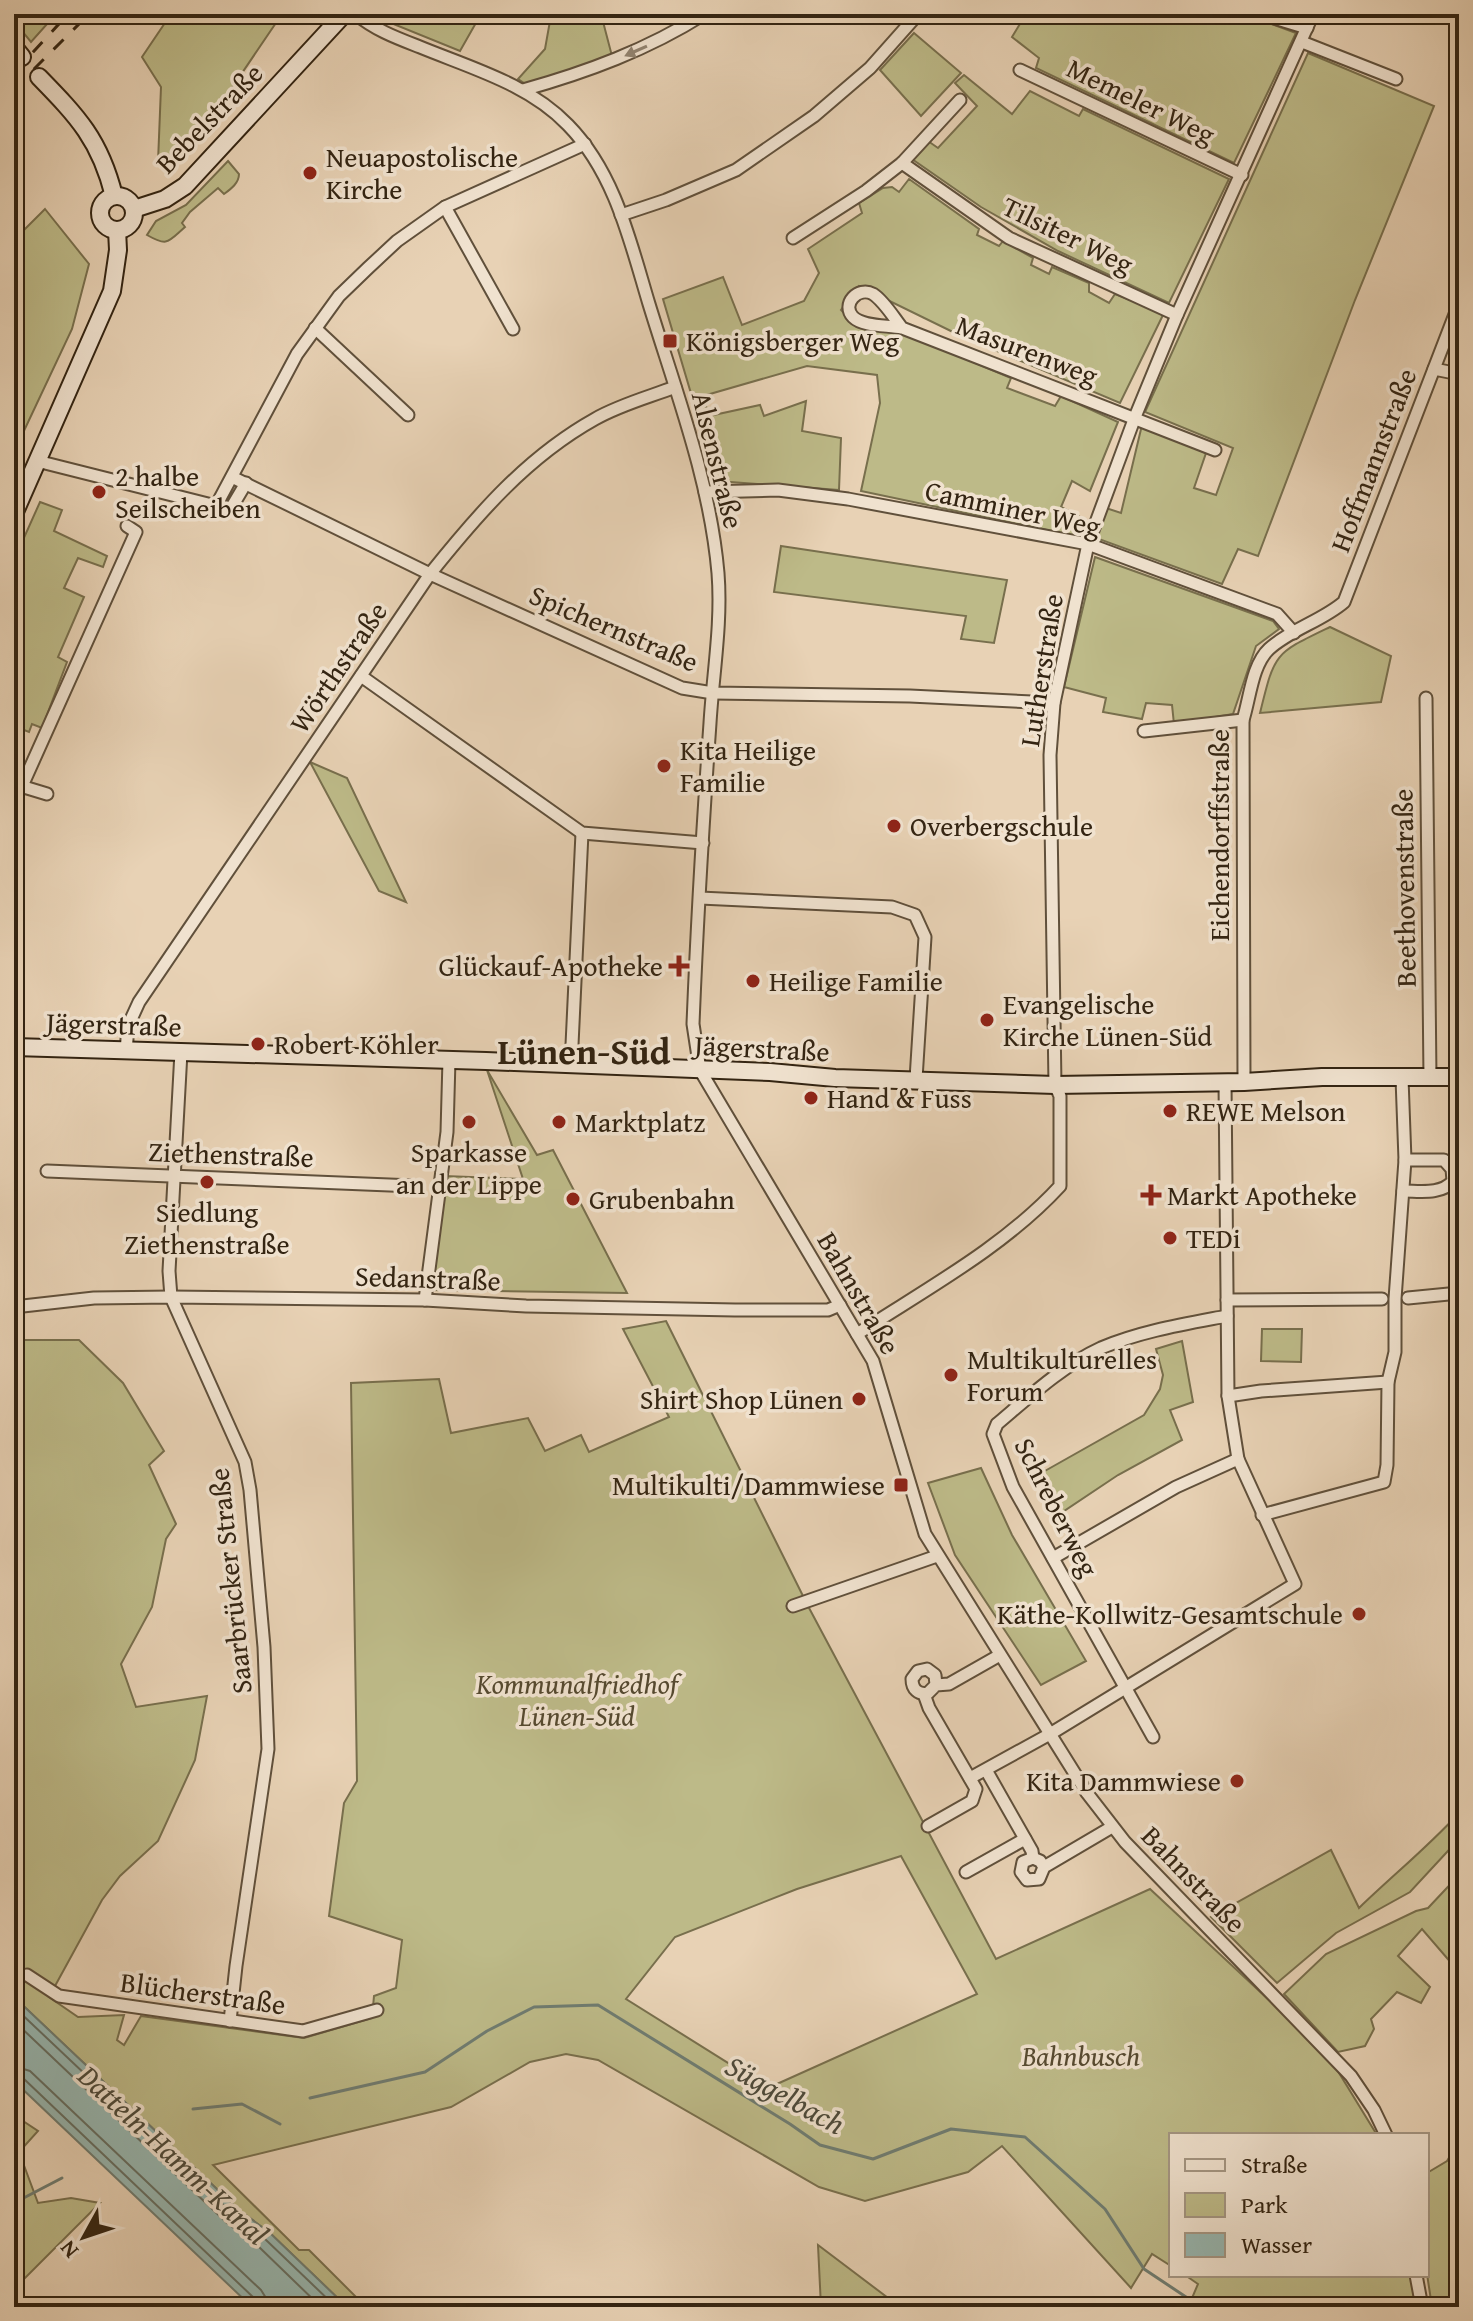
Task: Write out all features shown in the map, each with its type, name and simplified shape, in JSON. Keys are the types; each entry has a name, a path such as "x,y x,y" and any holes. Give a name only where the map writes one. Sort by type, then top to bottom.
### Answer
{"street":[{"name":"Bebelstraße","path":"134,209 165,199 185,186 344,14"},
{"name":"Alsenstraße","path":"356,14 380,31 523,90 556,113 585,144 600,166 621,215 705,492 719,585 693,1024 700,1070"},
{"path":"523,90 611,62 675,33 704,14"},
{"path":"621,215 666,200 736,170 814,116 870,68 918,14"},
{"path":"1261,14 1307,28"},
{"name":"Lutherstraße","path":"857,1334 986,1250 1060,1186 1050,807 1054,703 1088,544 1177,315 1313,14"},
{"path":"1302,42 1396,79"},
{"name":"Memeler Weg","path":"1020,70 1242,175"},
{"path":"39,77 77,116 94,140 114,196"},
{"path":"793,238 866,191 902,163 960,100"},
{"path":"216,506 297,354 339,296 397,241 445,207 585,144"},
{"name":"Tilsiter Weg","path":"902,163 1009,238 1177,315"},
{"path":"114,196 129,200 134,209 131,224 117,230 102,222 100,211 104,201 114,196"},
{"path":"445,207 513,329"},
{"path":"14,514 112,291 118,250 117,230"},
{"name":"Masurenweg","path":"902,328 873,294 863,291 856,293 850,301 849,310 854,318 865,323 902,328 1135,417"},
{"name":"Hoffmannstraße","path":"1316,621 1344,602 1459,304"},
{"path":"315,328 408,415"},
{"path":"1434,369 1459,374"},
{"name":"Wörthstraße","path":"126,1052 128,1026 139,1002 430,574 479,513 530,464 596,418 675,387"},
{"path":"1135,417 1215,450"},
{"path":"37,461 230,510 246,483"},
{"name":"Spichernstraße","path":"232,477 430,574 682,688 713,693 910,696 1054,703"},
{"name":"Camminer Weg","path":"705,492 778,490 848,499 1088,544 1277,614 1294,633"},
{"path":"47,794 18,785 136,532 127,526"},
{"name":"Eichendorffstraße","path":"1244,1082 1243,720 1261,661 1268,650 1316,621"},
{"path":"361,676 582,833 703,843"},
{"name":"Beethovenstraße","path":"1426,698 1430,1078"},
{"path":"1144,731 1243,720"},
{"path":"571,1066 582,833"},
{"path":"700,898 892,907 915,915 925,937 916,1079"},
{"name":"Jägerstraße","path":"14,1047 449,1060 1055,1085 1244,1082 1322,1077 1459,1077"},
{"name":"Saarbrücker Straße","path":"181,1052 169,1271 171,1297 245,1462 264,1647 268,1749 230,2021"},
{"path":"425,1300 447,1132 449,1060"},
{"name":"Bahnstraße","path":"700,1070 877,1371 917,1514 937,1556 1050,1734 1112,1827 1340,2064 1363,2092 1385,2133"},
{"path":"1262,1515 1384,1482 1388,1382 1395,1352 1395,1299 1405,1160 1402,1078"},
{"path":"970,1778 1050,1734 1295,1584 1238,1459 1228,1396 1225,1082"},
{"path":"1403,1191 1437,1191 1447,1188 1453,1181 1452,1169 1444,1160 1405,1160"},
{"name":"Ziethenstraße","path":"47,1171 414,1186"},
{"path":"1408,1298 1459,1293"},
{"name":"Sedanstraße","path":"14,1307 94,1298 171,1297 425,1300 526,1306 735,1310 828,1310 840,1305"},
{"path":"1227,1300 1382,1299"},
{"name":"Schreberweg","path":"1153,1737 1013,1487 993,1434 997,1424 1044,1384 1100,1349 1154,1331 1227,1316"},
{"path":"1228,1396 1388,1382"},
{"path":"1053,1558 1176,1487 1238,1459"},
{"path":"793,1606 937,1556"},
{"path":"936,1685 932,1672 918,1671 912,1679 919,1693 924,1694 936,1685 949,1684 1000,1655"},
{"path":"924,1694 976,1789 972,1801 928,1826"},
{"path":"986,1770 1032,1851 1033,1858"},
{"path":"1044,1867 1033,1858 1023,1862 1023,1877 1027,1880 1039,1879 1044,1867 1112,1827"},
{"path":"966,1872 1025,1839"},
{"name":"Blücherstraße","path":"27,1975 59,1996 303,2031 377,2010"},
{"path":"1416,2277 1422,2307"}],"green space":[{"path":"25,14 56,14 31,42 17,25"},
{"path":"171,14 282,14 198,138 158,162 161,87 142,57"},
{"path":"383,14 481,14 460,51 386,21"},
{"path":"542,14 601,14 612,56 527,85 518,79 545,49 550,21"},
{"path":"1026,14 1244,14 1296,33 1234,163 1036,68 1039,58 1012,37"},
{"path":"914,33 961,73 921,116 880,70"},
{"path":"1308,53 1434,106 1355,300 1258,556 1238,549 1222,584 1096,538 1106,508 1121,513 1142,425 1206,453 1194,488 1216,495 1233,448 1145,412"},
{"path":"964,75 1012,114 1030,91 1079,116 1083,109 1229,179 1169,303 1058,251 981,207 912,159 928,141 938,148 977,106 955,83"},
{"path":"228,161 239,174 232,188 224,194 218,188 190,212 182,223 185,227 168,241 159,241 147,235 156,221 186,205"},
{"path":"909,179 979,229 977,235 999,246 1003,241 1033,258 1031,265 1049,274 1052,267 1089,283 1089,292 1109,303 1115,294 1164,313 1120,403 957,334 859,286 841,310 857,327 902,332 1011,378 1007,388 1055,406 1061,396 1118,422 1090,491 1072,481 1061,507 1086,520 1080,537 861,491 880,403 877,375 807,366 703,396 709,416 760,405 764,416 806,401 802,431 841,438 839,490 717,481 663,299 723,277 742,325 804,301 819,273 808,249 862,213 859,203 883,188 892,187 899,192"},
{"path":"45,209 89,264 72,329 14,452 14,240"},
{"path":"40,502 62,510 54,531 107,556 103,567 78,558 64,588 84,597 58,657 67,662 42,728 32,724 29,732 14,726 14,560"},
{"path":"781,546 1007,580 994,643 961,639 966,616 774,592"},
{"path":"1095,557 1273,621 1279,629 1256,646 1233,714 1174,724 1172,705 1146,703 1142,719 1103,712 1106,698 1064,687"},
{"path":"1330,627 1391,656 1381,702 1260,713 1269,678 1280,657 1298,643"},
{"path":"310,762 347,778 406,902 379,891"},
{"path":"487,1070 537,1155 553,1150 627,1293 430,1290 445,1176 523,1179"},
{"path":"666,1321 808,1606 996,1959 1150,1889 1328,2055 1376,2133 1169,2133 1169,2265 1152,2254 1131,2288 1002,2146 968,2172 865,2201 819,2187 598,2060 566,2054 530,2062 451,2107 213,2165 299,2250 309,2250 358,2299 377,2307 347,2307 270,2233 239,2210 14,1997 14,1340 79,1340 123,1383 164,1451 149,1465 176,1524 166,1539 152,1607 121,1664 136,1707 207,1696 195,1760 158,1841 120,1876 102,1900 49,1997 78,2017 124,2015 117,2040 124,2045 141,2016 304,2038 372,2018 374,1996 396,1988 402,1940 329,1916 344,1803 357,1781 351,1383 439,1379 451,1433 528,1418 545,1451 581,1435 589,1452 669,1417 623,1329","holes":["901,1856 977,1994 768,2088 626,1999 675,1937 797,1889"]},
{"path":"1262,1329 1302,1329 1301,1362 1261,1361"},
{"path":"1182,1341 1193,1402 1170,1410 1182,1440 1118,1475 1061,1513 1036,1476 1144,1415 1160,1389 1163,1375 1156,1349"},
{"path":"981,1468 1012,1535 1086,1661 1041,1685 955,1555 928,1483"},
{"path":"1459,1813 1459,1839 1410,1892 1336,1933 1277,1983 1211,1917 1331,1850 1359,1908"},
{"path":"1459,1875 1459,1972 1422,1929 1398,1956 1430,1987 1421,2003 1397,1992 1371,2019 1374,2029 1365,2046 1338,2052 1284,1994 1326,1954 1428,1908"},
{"path":"14,2115 38,2131 19,2152 38,2203 71,2198 100,2203 14,2289"},
{"path":"1459,2141 1459,2307 1432,2307 1427,2277 1429,2172 1447,2161"},
{"path":"818,2245 900,2307 821,2307"},
{"path":"1188,2277 1411,2277 1416,2307 1207,2307 1192,2298 1198,2284"}],"water":[{"name":"Datteln-Hamm-Kanal","path":"14,1997 239,2210 270,2233 347,2307 252,2307 14,2081"}],"waterway":[{"name":"Süggelbach","path":"310,2098 425,2072 487,2031 534,2007 598,2005 820,2145 873,2159 951,2129 1025,2137 1105,2209 1144,2269 1201,2307"},
{"name":"Süggelbach","path":"193,2109 242,2104 280,2124"},
{"name":"Süggelbach","path":"14,2203 62,2178"}],"railway":[{"path":"14,73 68,14"},
{"path":"14,89 89,14"}],"place":[{"name":"Neuapostolische Kirche","path":"310,173"},
{"name":"Königsberger Weg","path":"670,341"},
{"name":"2 halbe Seilscheiben","path":"99,492"},
{"name":"Kita Heilige Familie","path":"664,766"},
{"name":"Overbergschule","path":"894,826"},
{"name":"Glückauf-Apotheke","path":"679,966"},
{"name":"Heilige Familie","path":"753,981"},
{"name":"Evangelische Kirche Lünen-Süd","path":"987,1020"},
{"name":"Robert Köhler","path":"258,1044"},
{"name":"Hand & Fuss","path":"811,1098"},
{"name":"REWE Melson","path":"1170,1111"},
{"name":"Sparkasse an der Lippe","path":"469,1122"},
{"name":"Marktplatz","path":"559,1122"},
{"name":"Siedlung Ziethenstraße","path":"207,1182"},
{"name":"Markt Apotheke","path":"1151,1195"},
{"name":"Grubenbahn","path":"573,1199"},
{"name":"TEDi","path":"1170,1238"},
{"name":"Multikulturelles Forum","path":"951,1375"},
{"name":"Shirt Shop Lünen","path":"859,1399"},
{"name":"Multikulti/Dammwiese","path":"901,1485"},
{"name":"Käthe-Kollwitz-Gesamtschule","path":"1359,1614"},
{"name":"Kita Dammwiese","path":"1237,1781"}],"district":[{"name":"Lünen-Süd","path":"584,1051"}],"park label":[{"name":"Kommunalfriedhof Lünen-Süd","path":"577,1700"},
{"name":"Bahnbusch","path":"1081,2056"}]}
